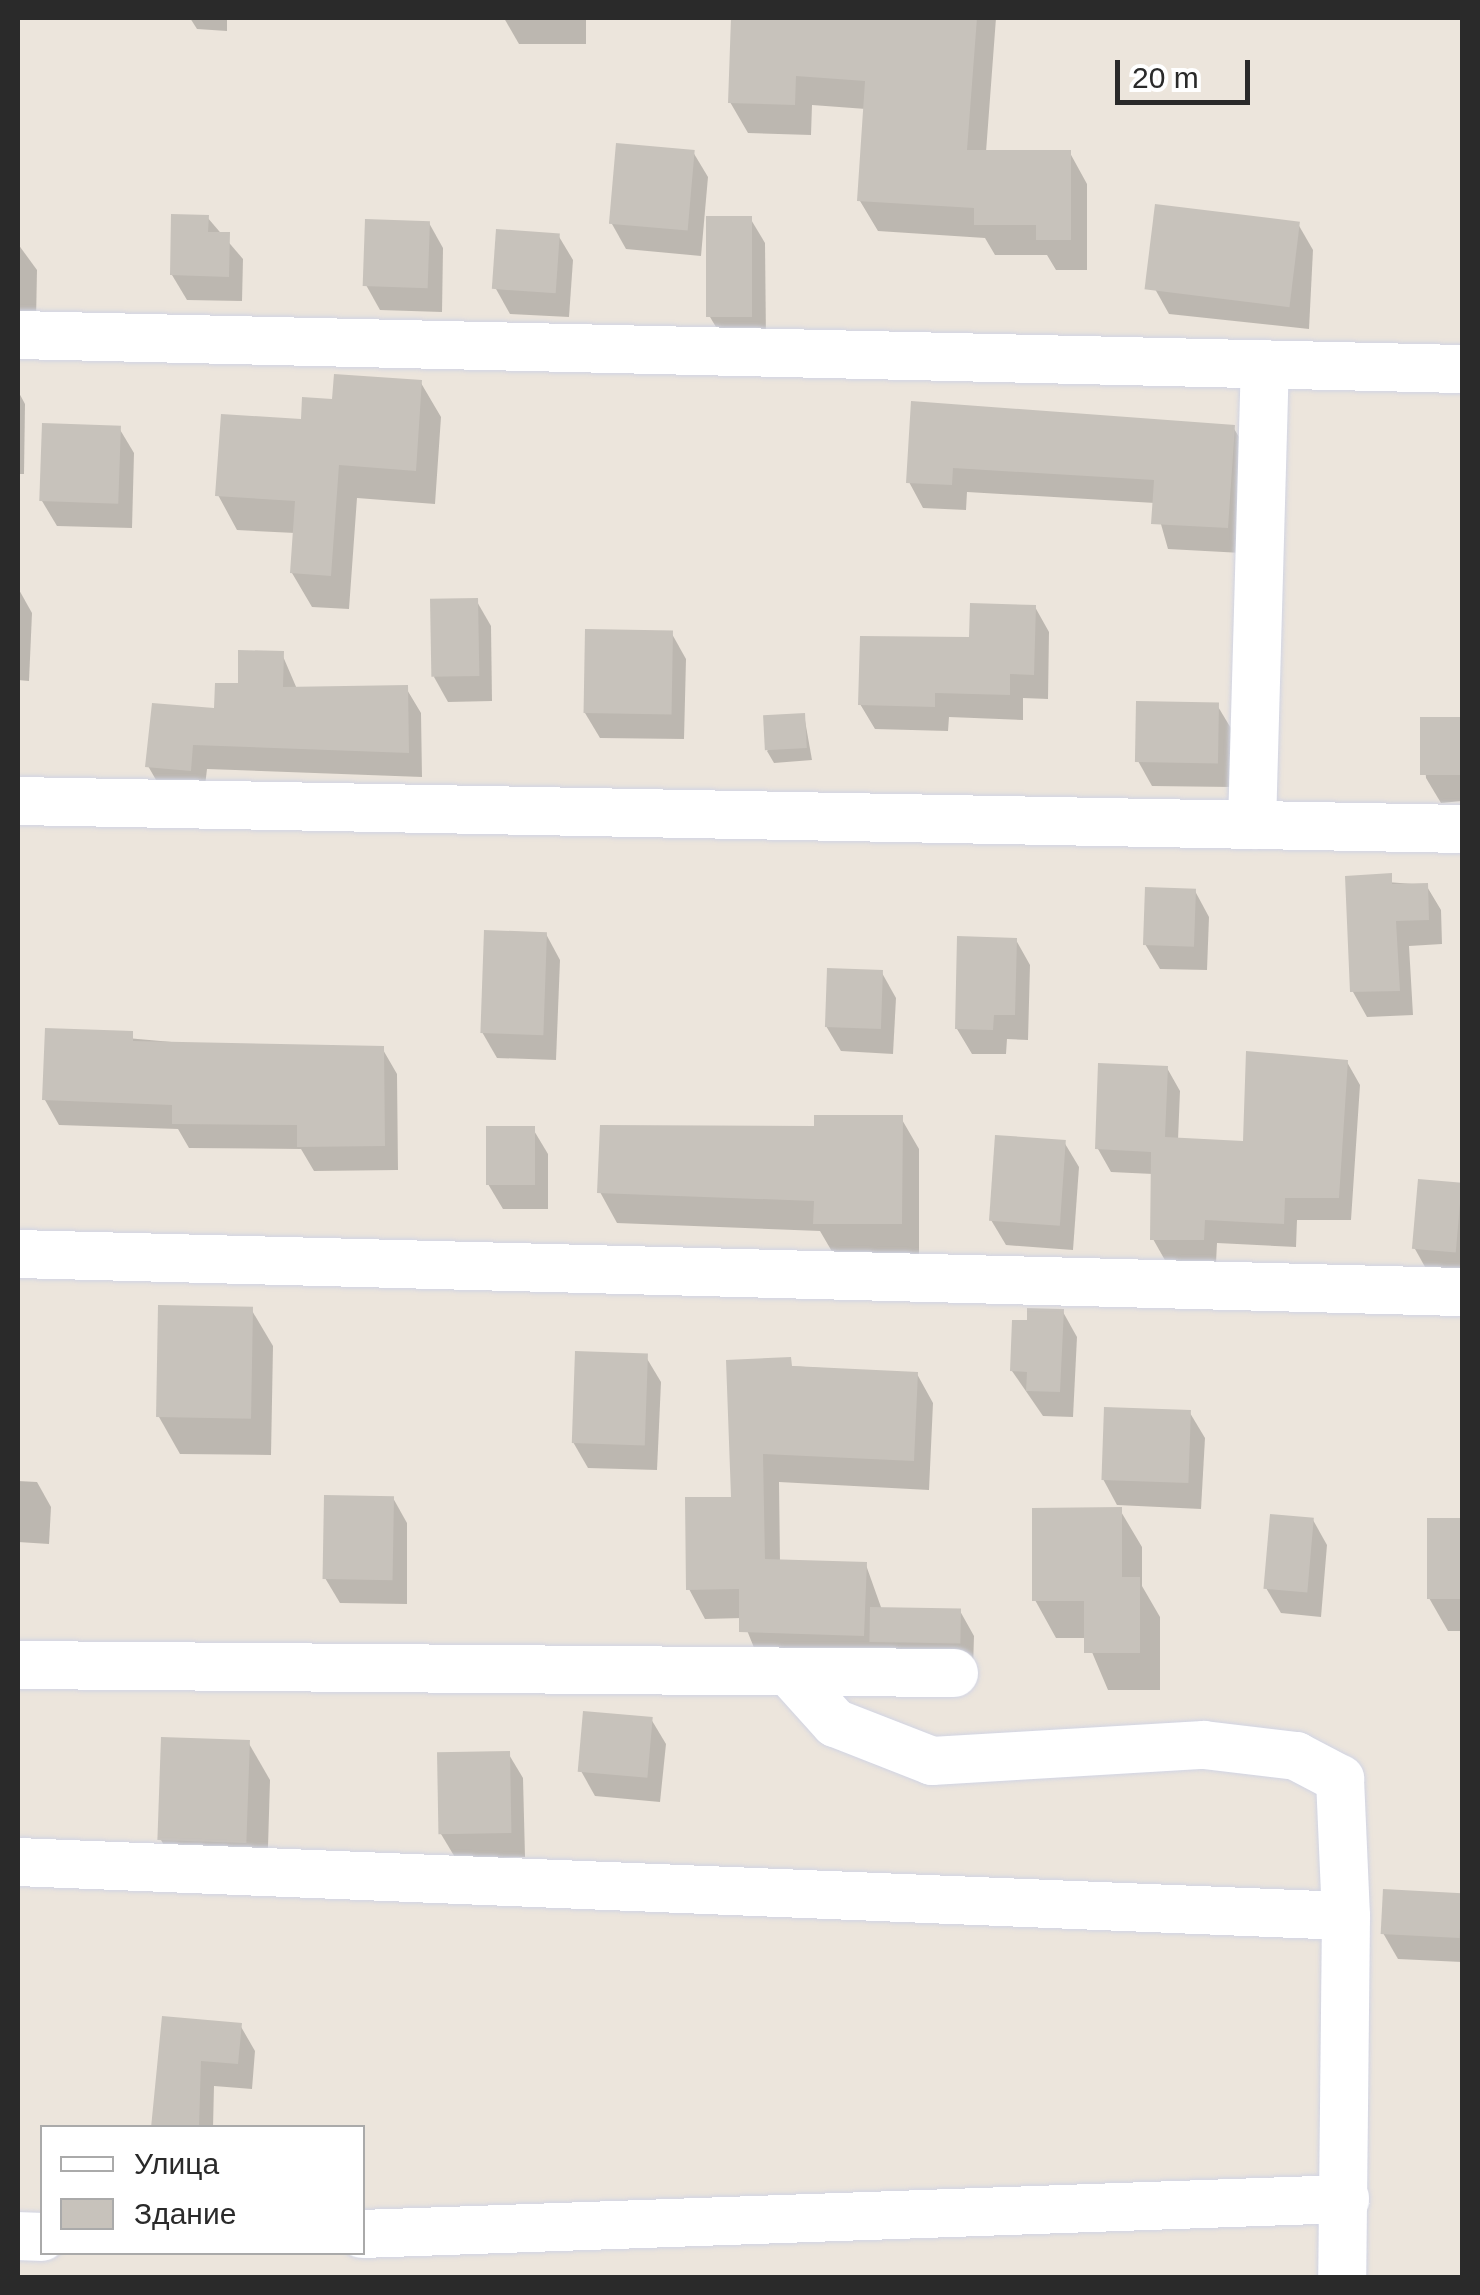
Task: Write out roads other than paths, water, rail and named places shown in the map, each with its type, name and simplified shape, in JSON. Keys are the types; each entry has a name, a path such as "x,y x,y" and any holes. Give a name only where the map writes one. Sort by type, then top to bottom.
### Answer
{"street":[{"path":"18,335 1462,369"},
{"path":"1252,825 1265,364"},
{"path":"18,800 1462,829"},
{"path":"18,1254 912,1285 1462,1292"},
{"path":"18,1665 954,1673"},
{"path":"789,1672 835,1723 932,1761 1204,1744 1296,1756 1340,1780 1346,1916 1342,2278"},
{"path":"18,1862 1346,1916"},
{"path":"365,2234 1345,2198"}]}
